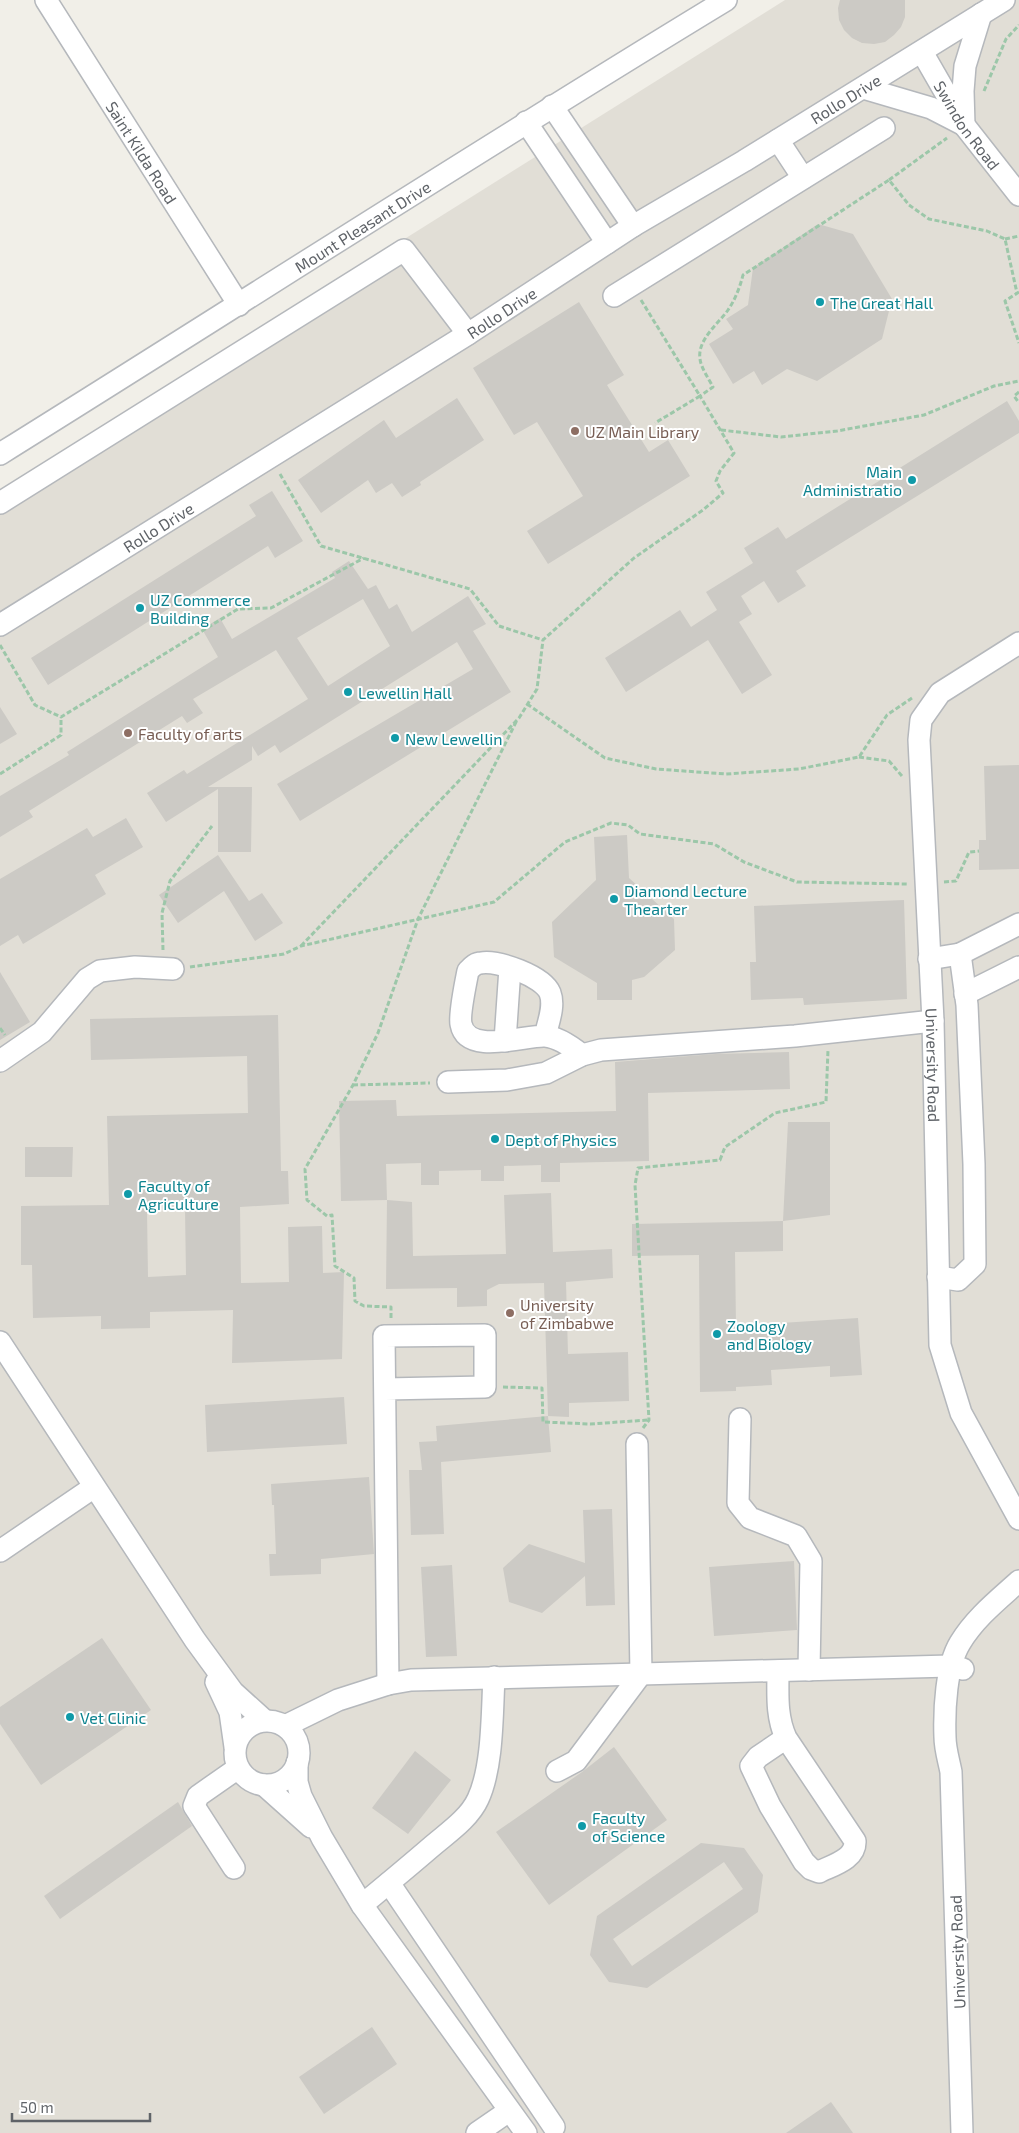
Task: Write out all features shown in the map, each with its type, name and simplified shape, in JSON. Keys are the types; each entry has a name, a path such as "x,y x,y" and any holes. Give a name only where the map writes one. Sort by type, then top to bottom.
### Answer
{"street":[{"name":"Saint Kilda Road","path":"46,0 239,305"},
{"name":"Mount Pleasant Drive","path":"0,454 239,305 526,122 726,0"},
{"name":"Rollo Drive","path":"0,625 468,334 633,226 778,140 1004,0"},
{"path":"964,125 962,91 965,66 981,14"},
{"name":"Swindon Road","path":"922,52 964,125 1019,195"},
{"path":"863,88 931,108 964,125"},
{"path":"552,106 633,226"},
{"path":"526,122 607,243"},
{"path":"614,296 884,128"},
{"path":"778,140 803,178"},
{"path":"0,503 404,250 468,334"},
{"name":"University Road","path":"1019,643 940,694 928,707 921,720 919,740 932,1021 940,1345 952,1389 962,1413 1019,1519"},
{"path":"929,959 960,954 1019,924"},
{"path":"938,1277 958,1280 975,1264 974,1164 966,994 960,954"},
{"path":"545,1036 551,1006 549,991 534,977 495,963 481,963 473,966 468,971 461,1024 468,1037 475,1040 505,1041 545,1036 569,1045 582,1055"},
{"path":"0,1061 42,1032 87,979 100,971 135,967 168,968"},
{"path":"966,994 1019,967"},
{"path":"505,1041 510,968"},
{"path":"448,1082 507,1080 546,1072 582,1055 601,1050 828,1032 932,1021"},
{"path":"385,1389 485,1387 485,1335 384,1336 388,1684"},
{"path":"0,1342 195,1640 233,1692 264,1720"},
{"path":"740,1419 738,1503 750,1518 796,1536 811,1561 810,1670"},
{"path":"558,1771 576,1761 641,1674 637,1444"},
{"path":"0,1551 94,1487"},
{"name":"University Road","path":"962,2133 951,1772 945,1739 957,1668 959,1644 981,1616 1019,1581"},
{"name":"University Road","path":"957,1668 992,1625 1019,1602"},
{"path":"195,1640 230,1712 237,1757 245,1776 254,1782 264,1785 284,1780 315,1725 338,1700"},
{"path":"285,1726 338,1700 388,1684 411,1680 957,1668"},
{"path":"778,1671 780,1726 786,1738 855,1841 855,1849 851,1855 819,1872 811,1869 804,1862 770,1806 751,1766 758,1757 786,1738"},
{"path":"362,1905 451,1830 466,1816 478,1800 485,1780 488,1761 494,1677"},
{"path":"234,1868 194,1806 198,1796 237,1757 239,1737 245,1729 254,1723 264,1720 275,1721 285,1726 297,1742 297,1782 301,1796 322,1838 362,1905 526,2133"},
{"path":"264,1785 306,1821 322,1838"},
{"path":"389,1883 554,2127"},
{"path":"477,2133 509,2111"}],"path":[{"path":"655,423 714,387 700,360 700,348 711,330 729,309 740,287 743,275 889,180 909,205 929,219 987,232 1005,239 1019,236"},
{"path":"1005,239 1018,292 1005,301 1019,342"},
{"path":"392,1336 391,1306 364,1306 355,1301 354,1278 335,1266 332,1215 327,1216 307,1200 305,1169 352,1085 378,1033 418,919 519,718 537,689 543,640 634,558 703,510 723,493 716,481 720,471 734,453 631,285"},
{"path":"720,430 781,437 837,431 924,415 994,386 1019,381"},
{"path":"1019,392 1014,396 1019,403"},
{"path":"271,457 320,546 470,589 498,626 543,640"},
{"path":"62,717 238,609 271,608 364,558"},
{"path":"0,644 35,705 62,717"},
{"path":"527,704 605,758 656,769 726,774 799,769 859,757 889,761 922,798"},
{"path":"859,757 887,715"},
{"path":"0,774 61,735 62,717"},
{"path":"301,946 519,718"},
{"path":"212,826 170,881 162,913 168,968 284,954 301,946 494,902 565,842 611,823 628,825 640,834 714,844 744,862 797,882 926,884 956,881 968,852 979,851"},
{"path":"637,1444 639,1434 649,1420 635,1185 638,1168 720,1160 725,1147 775,1113 826,1102 828,1032"},
{"path":"352,1085 448,1082"},
{"path":"485,1387 542,1388 543,1422 590,1424 649,1420"}],"shaded area":[{"name":"University of Zimbabwe","path":"785,0 1019,0 1019,2133 0,2133 0,493"}],"building":[{"path":"840,0 905,0 905,17 901,27 885,42 874,44 862,43 852,38 844,30 839,20 838,8"},
{"name":"The Great Hall","path":"818,224 853,234 892,299 882,339 817,381 787,369 762,385 754,371 733,384 709,344 733,329 726,319 748,305 753,268"},
{"path":"579,302 624,375 607,385 649,452 668,440 690,476 548,564 527,531 583,496 537,422 514,435 473,368"},
{"path":"457,398 484,440 420,482 421,485 402,497 392,483 376,493 368,480 321,513 298,480 384,420 396,438"},
{"name":"Main Administratio","path":"1007,401 1019,421 1019,433 796,571 806,586 778,603 764,581 741,596 752,614 739,622 772,675 742,694 708,640 626,692 605,658 680,610 691,627 717,610 706,592 753,563 744,548 778,527 786,539"},
{"name":"UZ Commerce Building","path":"272,491 303,541 275,558 268,546 48,685 31,658 256,516 249,505"},
{"path":"349,561 368,589 376,585 389,609 397,604 412,632 468,596 486,624 473,631 511,692 300,821 277,784 473,669 457,642 280,753 275,745 258,756 252,746 252,760 208,787 252,787 251,852 218,852 218,789 166,822 147,793 184,770 187,774 308,699 276,650 193,699 203,713 187,723 182,716 29,811 33,817 0,837 0,796 69,755 67,752 218,657 202,629 220,618 232,639 335,578 332,572","holes":["363,599 390,646 328,686 297,638"]},
{"path":"0,707 17,734 0,744"},
{"path":"1019,765 1019,869 979,870 979,840 986,840 984,766"},
{"path":"126,818 143,847 95,875 106,894 23,944 18,935 0,946 0,879 87,828 93,837"},
{"name":"Diamond Lecture Thearter","path":"627,835 629,878 674,919 675,950 644,977 632,980 632,1000 597,1000 597,983 554,957 552,922 596,880 594,837"},
{"path":"218,855 249,901 262,893 283,923 255,941 224,891 178,923 159,895"},
{"path":"904,900 907,999 804,1005 803,998 751,1000 750,962 756,962 754,906"},
{"path":"0,972 30,1022 0,1040"},
{"name":"Faculty of Agriculture","path":"278,1015 281,1171 288,1171 289,1204 240,1207 241,1283 289,1282 288,1227 322,1226 323,1273 344,1272 342,1359 232,1363 233,1310 150,1312 150,1328 101,1329 101,1316 33,1318 32,1265 21,1265 21,1206 109,1205 107,1116 248,1113 247,1056 91,1060 90,1019","holes":["185,1209 186,1275 148,1277 147,1211"]},
{"name":"Dept of Physics","path":"789,1052 790,1089 648,1093 649,1161 560,1163 560,1182 541,1182 541,1165 504,1166 504,1181 481,1181 481,1170 439,1171 439,1185 421,1185 421,1163 386,1164 387,1200 341,1201 339,1101 396,1100 397,1116 616,1111 615,1062 715,1054"},
{"path":"788,1122 830,1122 830,1215 783,1221"},
{"path":"25,1147 73,1147 72,1177 25,1177"},
{"path":"551,1193 553,1252 612,1249 613,1278 566,1282 568,1354 628,1352 629,1401 569,1403 569,1417 548,1416 544,1283 499,1284 487,1290 487,1306 457,1307 457,1288 386,1289 387,1200 412,1202 413,1256 506,1254 504,1195"},
{"path":"783,1221 783,1251 735,1252 736,1326 858,1318 862,1375 830,1377 830,1366 771,1370 772,1385 736,1387 736,1391 700,1392 699,1255 632,1256 632,1224"},
{"path":"344,1397 347,1444 207,1452 205,1405"},
{"path":"548,1416 551,1452 441,1462 444,1534 411,1535 409,1470 422,1470 419,1442 437,1441 436,1426"},
{"path":"369,1477 374,1554 321,1559 321,1574 270,1576 269,1554 276,1554 271,1484"},
{"path":"612,1509 615,1605 586,1606 585,1576 542,1613 509,1602 503,1568 529,1544 585,1563 583,1510"},
{"path":"794,1561 797,1630 714,1636 709,1567"},
{"path":"452,1565 457,1656 426,1657 421,1567"},
{"name":"Vet Clinic","path":"102,1638 151,1710 41,1785 0,1724 0,1707"},
{"name":"Faculty of Science","path":"614,1747 667,1820 549,1905 496,1832 582,1772"},
{"path":"415,1751 451,1780 408,1834 372,1808"},
{"path":"178,1802 192,1826 60,1919 44,1896"},
{"path":"701,1843 744,1848 763,1875 758,1912 647,1988 609,1982 590,1955 597,1916","holes":["724,1862 743,1889 632,1966 613,1939"]},
{"path":"372,2027 397,2064 324,2114 299,2077"},
{"path":"831,2102 853,2133 786,2133"}],"place":[{"name":"The Great Hall","path":"820,302"},
{"name":"UZ Main Library","path":"575,431"},
{"name":"Main Administratio","path":"912,480"},
{"name":"UZ Commerce Building","path":"140,608"},
{"name":"Lewellin Hall","path":"348,692"},
{"name":"Faculty of arts","path":"128,733"},
{"name":"New Lewellin","path":"395,738"},
{"name":"Diamond Lecture Thearter","path":"614,899"},
{"name":"Dept of Physics","path":"495,1139"},
{"name":"Faculty of Agriculture","path":"128,1194"},
{"name":"University of Zimbabwe","path":"510,1313"},
{"name":"Zoology and Biology","path":"717,1334"},
{"name":"Vet Clinic","path":"70,1717"},
{"name":"Faculty of Science","path":"582,1826"}]}
